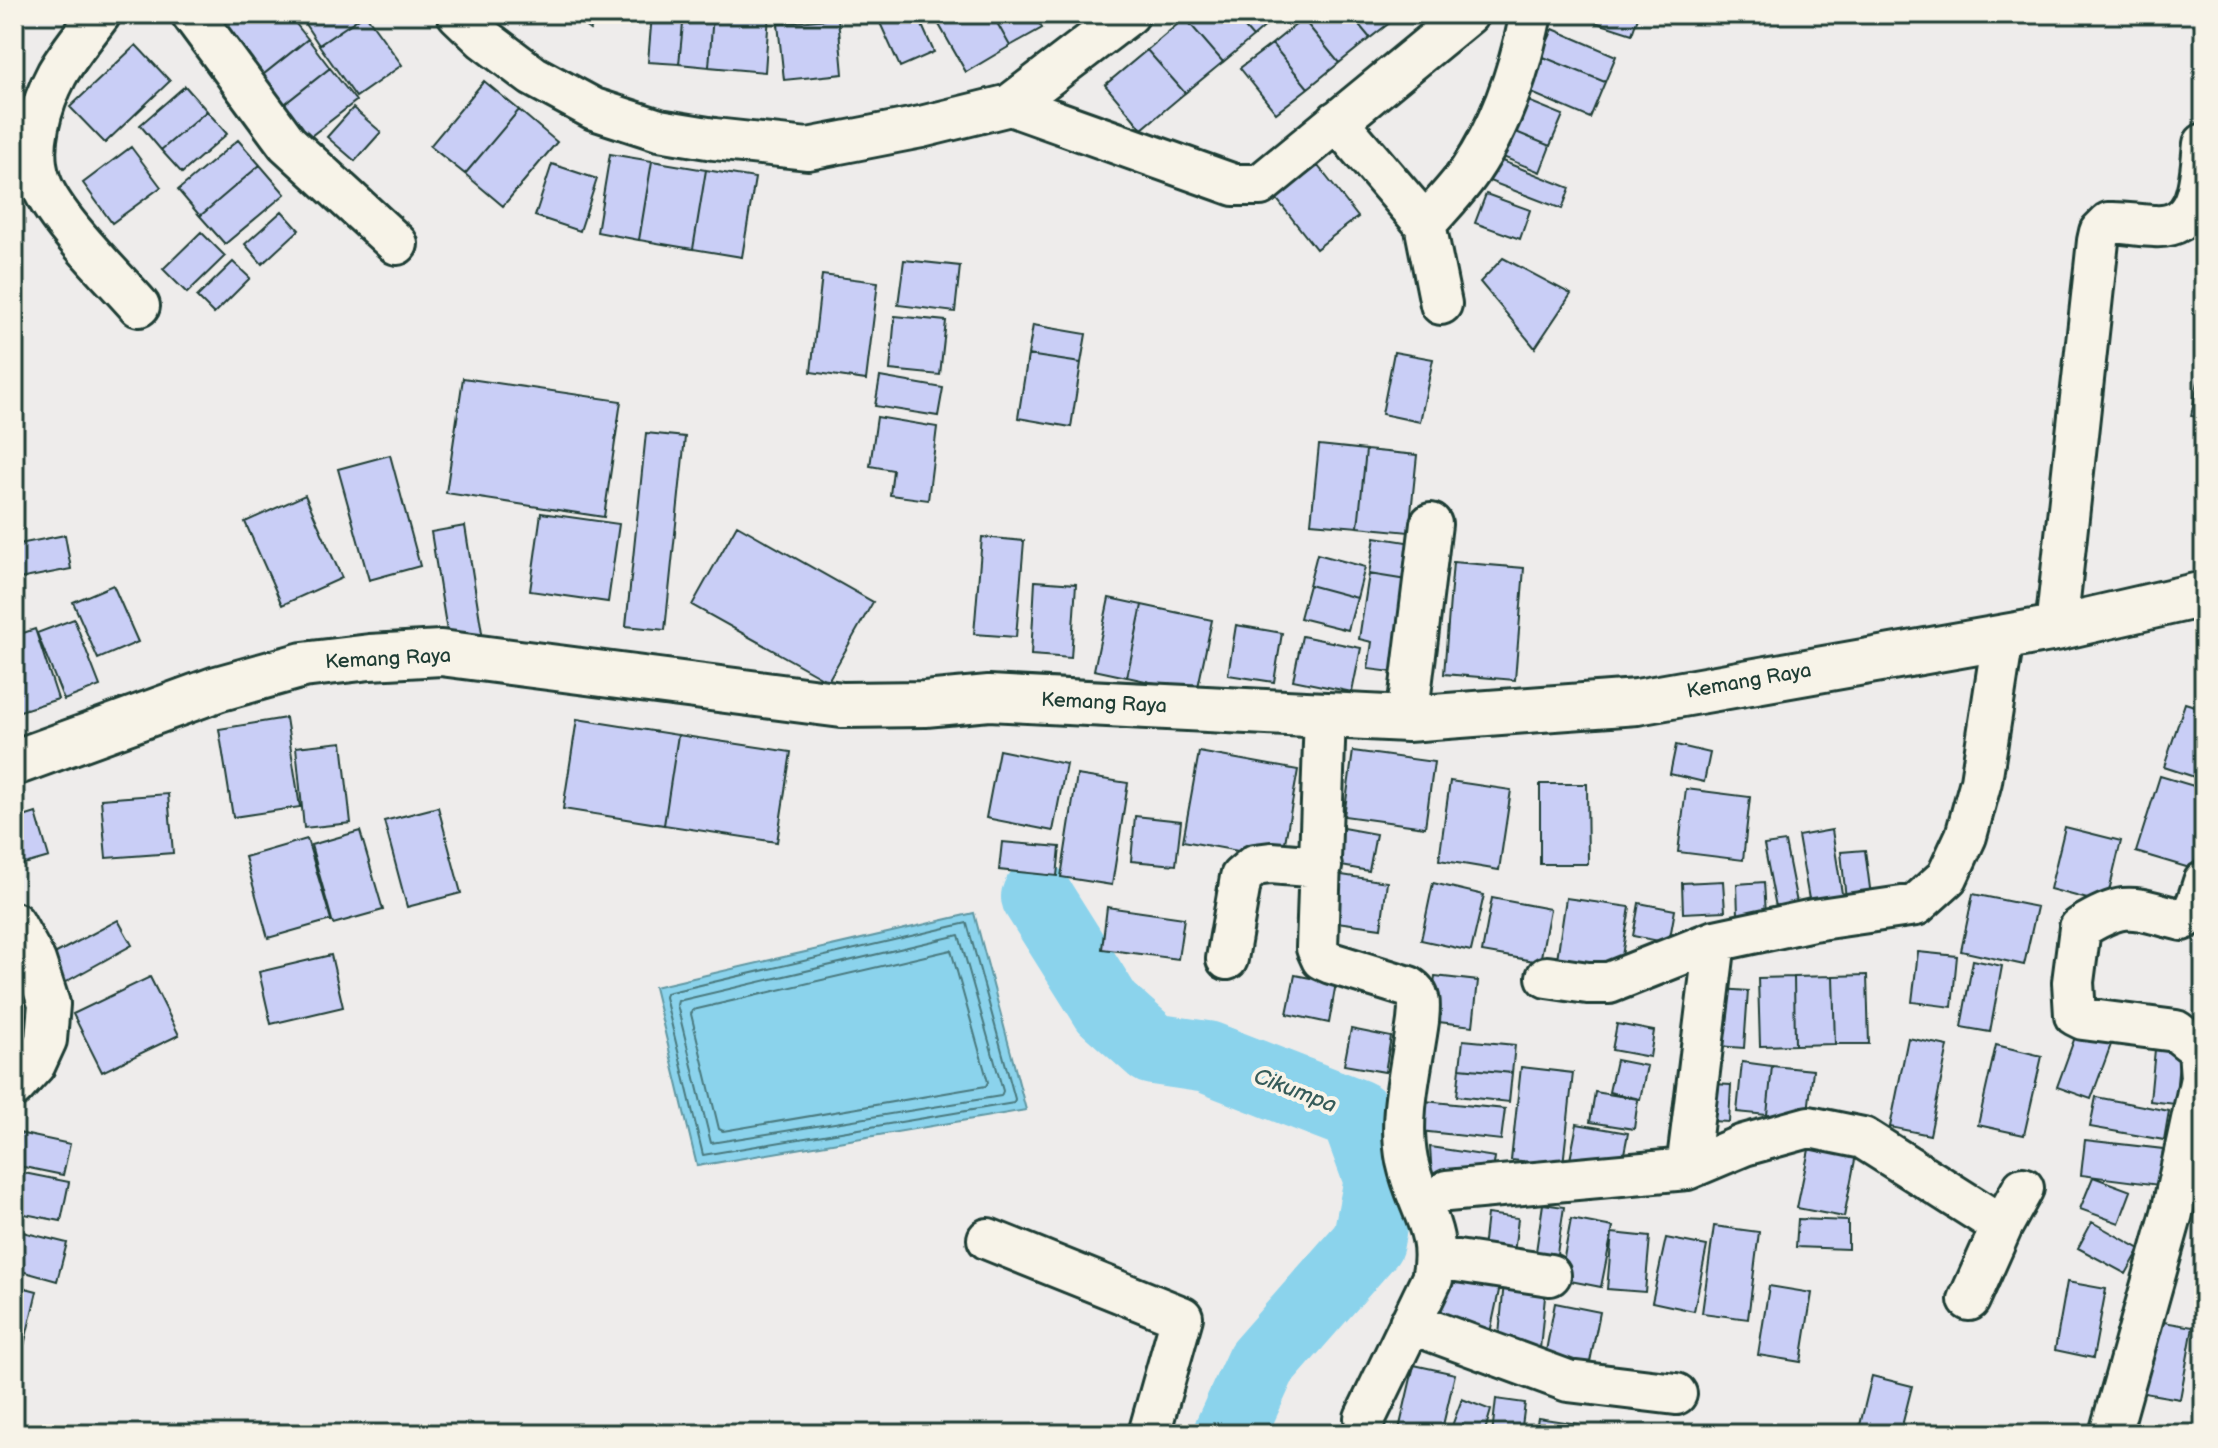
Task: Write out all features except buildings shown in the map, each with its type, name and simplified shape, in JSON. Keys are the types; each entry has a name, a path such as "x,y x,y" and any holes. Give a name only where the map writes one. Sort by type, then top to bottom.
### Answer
{"street":[{"path":"100,14 58,73 42,112 36,150 39,179 51,204 139,306"},
{"path":"192,14 287,143 397,244"},
{"path":"458,14 484,39 533,76 594,109 659,130 808,149 921,127 1010,105 1129,14"},
{"path":"1425,224 1468,174 1491,138 1531,14"},
{"path":"1010,105 1234,185 1260,185 1458,17"},
{"path":"1337,121 1425,224 1441,304"},
{"path":"2056,628 2100,232 2109,223 2167,226 2188,214 2197,198 2204,144"},
{"path":"1407,719 1431,524"},
{"name":"Kemang Raya","path":"14,763 217,689 303,665 370,657 441,653 842,705 925,704 989,698 1407,719 1637,702 2056,628 2204,594"},
{"path":"1547,977 1609,983 1715,941 1813,920 1916,905 1947,877 1966,836 1981,781 2003,638"},
{"path":"1325,714 1317,948 1322,959 1409,987 1415,990 1419,998 1404,1127 1407,1161 1435,1240 1437,1258 1432,1279 1365,1418"},
{"path":"1227,959 1241,877 1255,865 1271,863 1321,867"},
{"path":"2110,1434 2172,1213 2202,1079 2199,1049 2176,1031 2083,1019 2075,1015 2073,982 2080,928 2105,912 2119,908 2182,920 2190,917 2195,909 2204,882"},
{"path":"14,923 35,961 49,1004 46,1040 35,1064 14,1087"},
{"path":"1687,1169 1715,941"},
{"path":"1447,1191 1687,1169 1744,1145 1809,1127 1863,1138 2002,1226"},
{"path":"1969,1300 2002,1226 2023,1188"},
{"path":"988,1239 1182,1317 1149,1434"},
{"path":"1437,1258 1550,1275"},
{"path":"1410,1323 1568,1381 1676,1394"}],"water":[{"path":"974,913 1026,1110 697,1166 654,987"}],"waterway":[{"name":"Cikumpa","path":"1037,897 1107,1008 1153,1049 1207,1057 1356,1115 1380,1180 1368,1242 1261,1364 1229,1434"}]}
